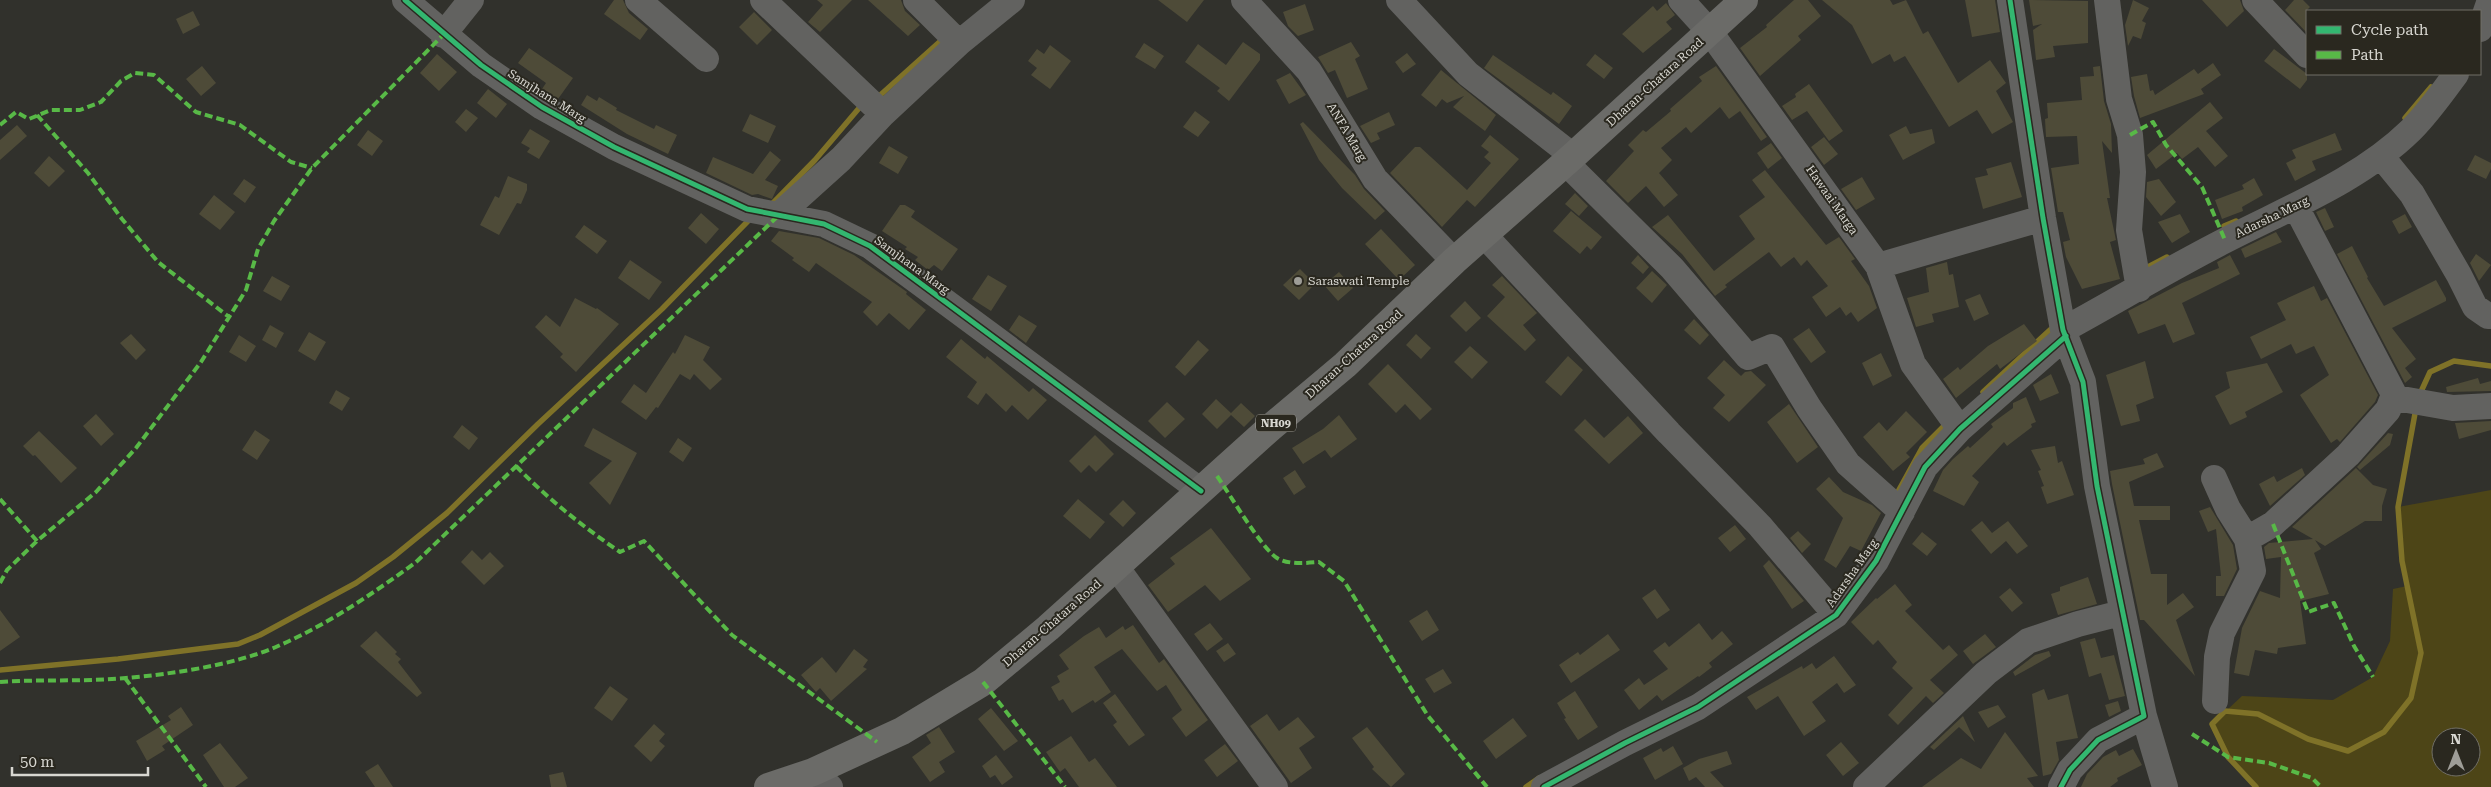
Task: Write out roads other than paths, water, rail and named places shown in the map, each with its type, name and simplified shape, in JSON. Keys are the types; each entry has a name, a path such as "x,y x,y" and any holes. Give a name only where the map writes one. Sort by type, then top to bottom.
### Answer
{"main road":[{"name":"Dharan-Chatara Road","path":"768,787 821,780 983,682 1117,568 1270,428 1345,365 1454,261 1744,0"}],"street":[{"name":"Samjhana Marg","path":"405,0 443,35 481,65 542,107 614,147 747,209 824,224 870,246 1201,491"},
{"path":"443,35 471,0"},
{"path":"638,0 706,59"},
{"path":"763,0 883,114"},
{"path":"916,0 959,43"},
{"path":"780,214 841,159 883,114 959,43 1012,0"},
{"name":"ANFA Marg","path":"1244,0 1309,71 1375,179 1454,261"},
{"path":"1399,0 1468,74 1569,159 1672,268 1748,357 1772,347 1809,408 1848,464 1902,512"},
{"name":"Hawaai Marga","path":"1681,0 1710,32 1878,266 1914,364 1960,429"},
{"path":"2010,0 2043,218 2065,333 2083,382 2097,486 2121,613 2144,716 2165,787"},
{"path":"2107,0 2119,99 2130,135 2134,172 2129,230 2139,289"},
{"path":"2255,0 2306,53"},
{"path":"2481,26 2489,1"},
{"name":"Adarsha Marg","path":"1544,787 1625,743 1698,707 1836,615 1876,561 1925,467 1960,429 2065,333 2225,240 2296,207 2381,156 2411,130 2455,75"},
{"path":"2381,156 2412,194 2459,274 2474,307 2491,316"},
{"path":"2296,207 2411,400"},
{"path":"1878,266 2043,218"},
{"path":"1484,235 1760,526 1836,615"},
{"path":"2247,539 2273,524 2348,455 2388,410 2411,400 2453,408 2491,406"},
{"path":"2214,478 2228,509 2247,539 2253,571 2222,633 2217,657 2215,701"},
{"path":"1117,568 1275,787"},
{"path":"1866,787 1986,673 2028,641 2078,624 2121,613"},
{"path":"2061,787 2070,770 2098,740 2144,716"}],"waterway":[{"path":"877,98 945,37"},
{"path":"2405,118 2431,87"},
{"path":"771,205 815,160 860,107"},
{"path":"0,670 118,659 238,644 260,635 356,583 393,557 447,513 538,424 662,309 749,220"},
{"path":"2224,226 2236,221"},
{"path":"2142,270 2167,257"},
{"path":"1983,392 2051,329"},
{"path":"2419,396 2430,372 2454,361 2491,366"},
{"path":"2256,787 2228,757 2212,724 2225,711 2258,714 2308,739 2348,751 2384,732 2411,698 2421,653 2402,561 2398,507 2416,408"},
{"path":"1895,497 1922,448 1944,426"},
{"path":"1526,787 1539,778"}],"place":[{"name":"Saraswati Temple","path":"1298,281"}]}
